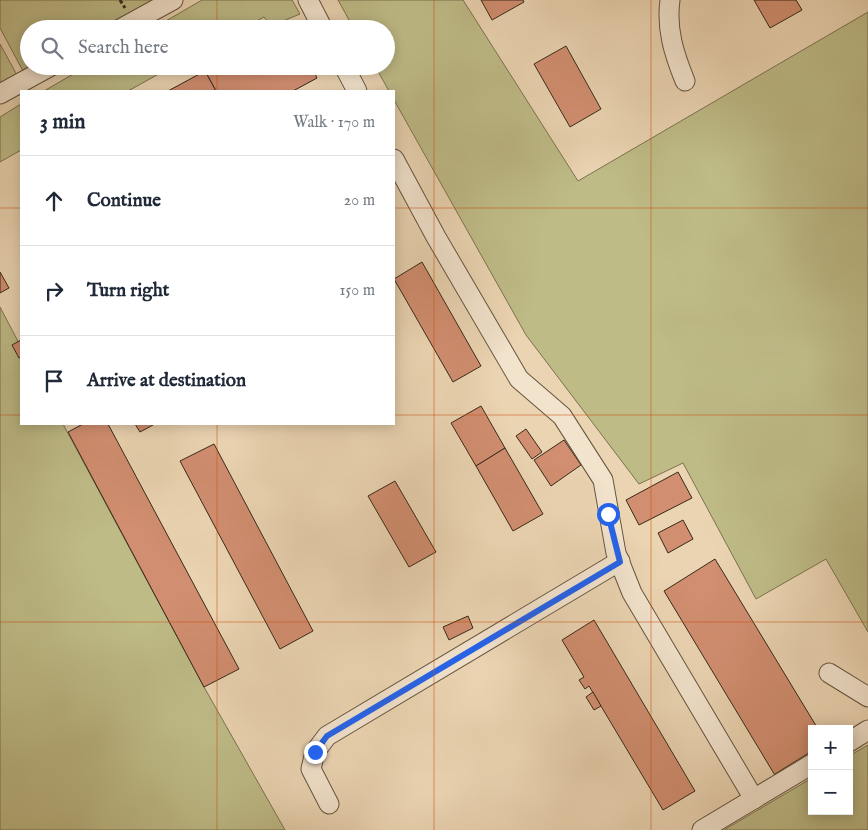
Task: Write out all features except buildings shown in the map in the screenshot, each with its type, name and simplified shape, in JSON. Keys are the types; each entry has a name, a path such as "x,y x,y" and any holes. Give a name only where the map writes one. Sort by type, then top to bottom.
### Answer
{"street":[{"path":"136,20 173,0"},
{"path":"308,0 318,20"},
{"path":"670,0 667,19 673,50 685,81"},
{"path":"0,94 35,75"},
{"path":"349,75 356,90"},
{"path":"395,161 436,237 520,378 562,416 603,480 608,514 620,562 632,593 754,799"},
{"path":"329,804 311,769 315,752 327,736 620,562"},
{"path":"829,673 868,697"},
{"path":"853,739 868,730"},
{"path":"702,830 808,766"}],"shaded area":[{"path":"0,0 152,0 116,20 20,20 20,65 0,28"},
{"path":"202,0 292,0 300,14 286,20 266,20 264,17 258,20 168,20"},
{"path":"338,0 463,0 578,181 868,12 868,632 826,559 756,599 683,463 639,484 526,335 395,102 395,90 388,90 380,75 395,75 395,20 349,20"},
{"path":"0,44 17,75 0,84"},
{"path":"72,75 157,75 130,90 46,90"},
{"path":"20,105 20,151 0,162 0,117"},
{"path":"0,307 20,345 20,425 64,425 204,687 285,830 0,830"},
{"path":"868,745 868,830 724,830 808,780 808,815 853,815 853,754"}],"route":[{"path":"315,752 327,736 620,562 616,553 608,514"}]}
